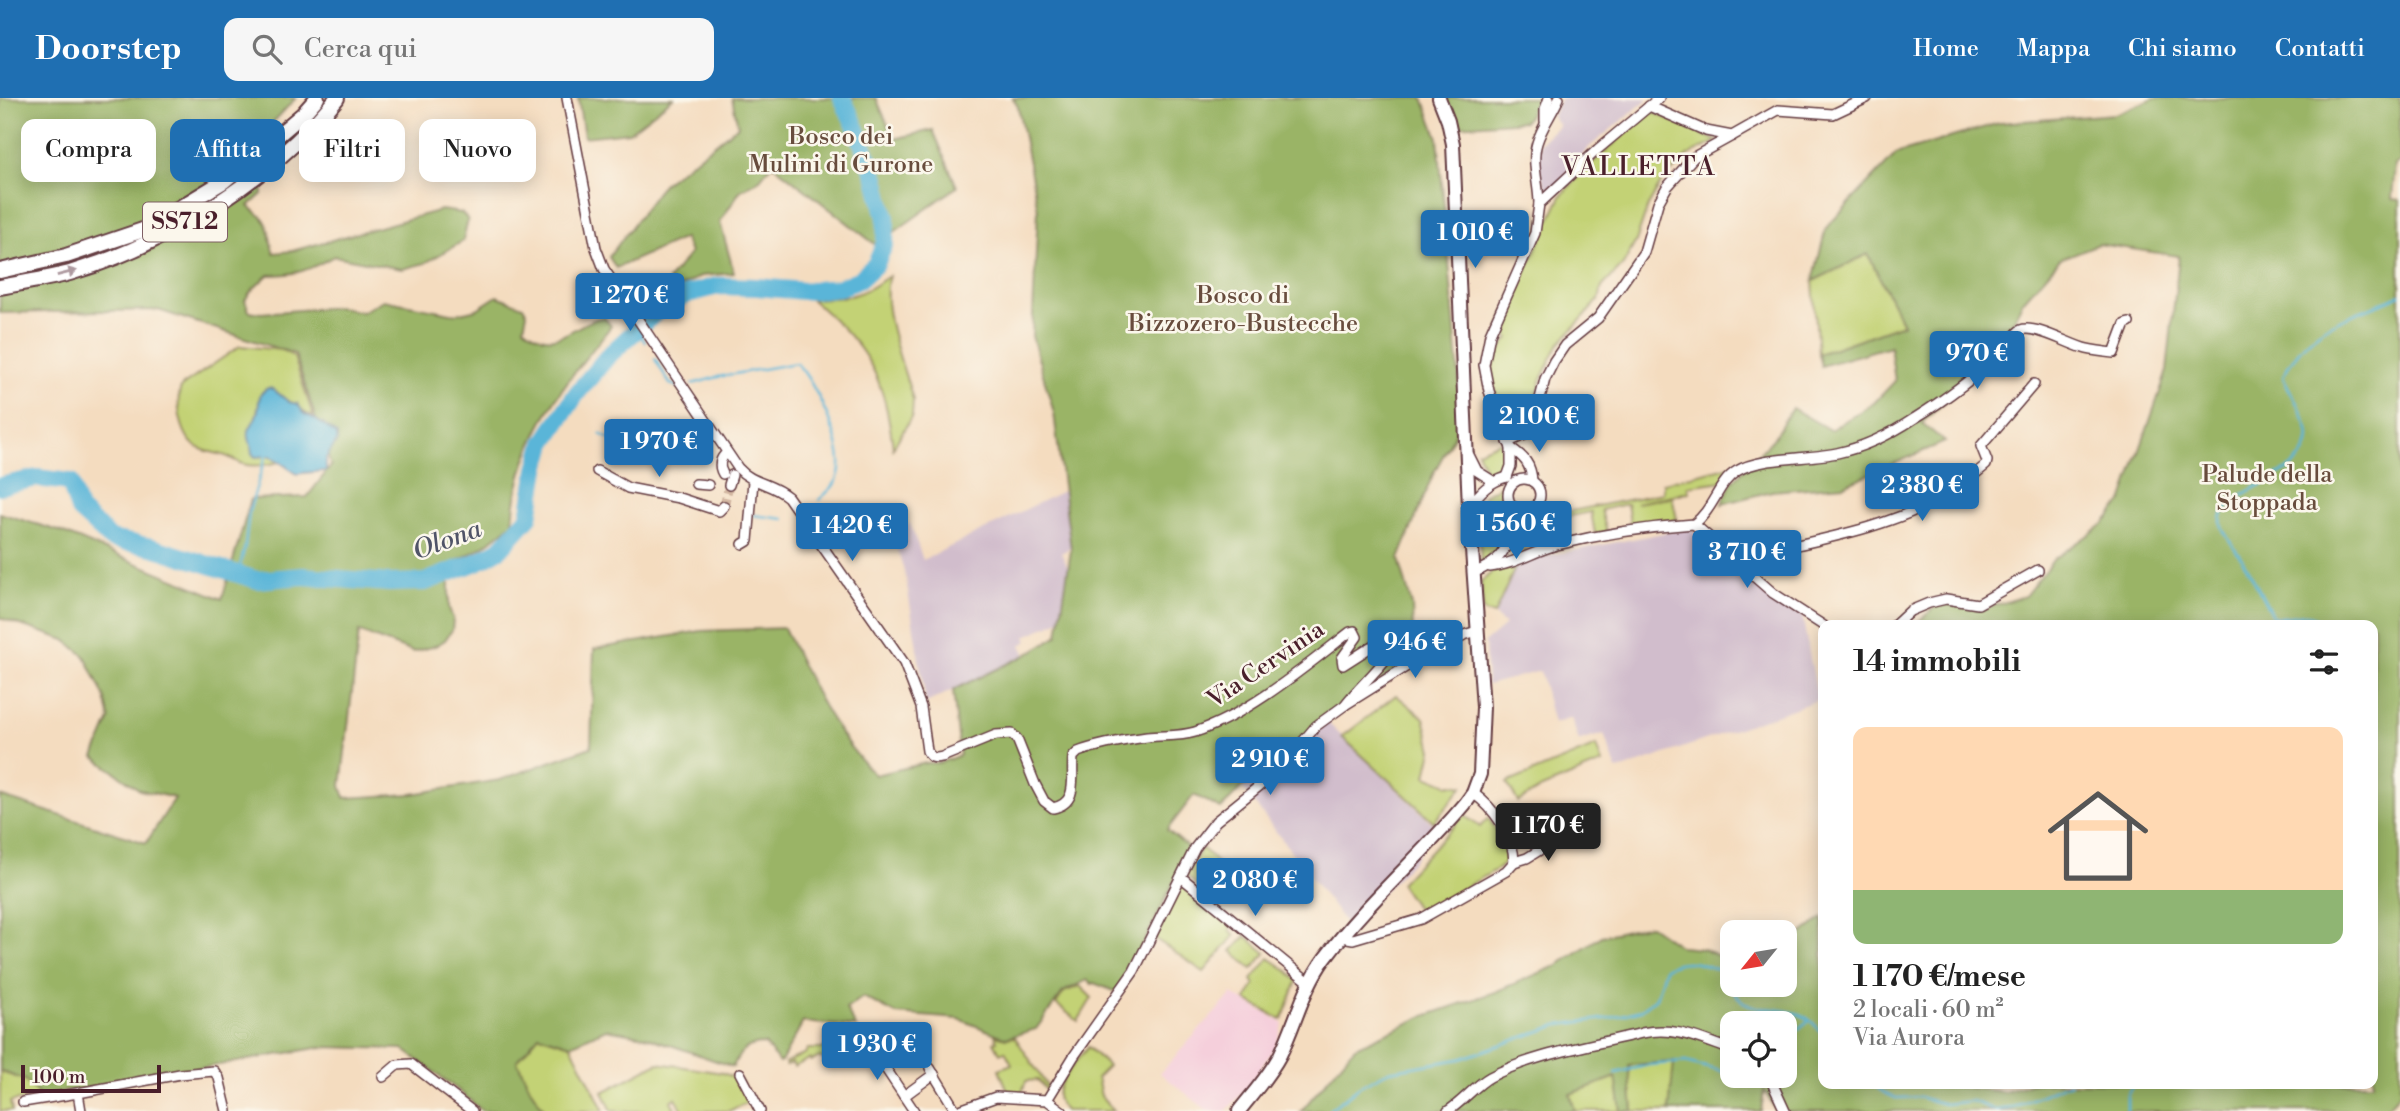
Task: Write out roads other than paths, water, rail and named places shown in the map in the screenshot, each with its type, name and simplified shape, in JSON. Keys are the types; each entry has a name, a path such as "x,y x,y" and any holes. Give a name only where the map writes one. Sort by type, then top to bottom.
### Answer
{"highway":[{"name":"SS712","path":"0,271 66,256 143,230 224,181 303,114 317,98"},
{"name":"SS712","path":"0,287 72,272 151,243 235,192 315,125 337,98"}],"main road":[{"path":"1239,1111 1279,1056 1309,982 1342,937 1384,889 1450,822 1473,793 1480,774 1483,707 1469,507 1452,144 1448,121 1439,98"}],"street":[{"path":"567,98 596,248 604,269 658,346 727,453 724,478"},
{"path":"1545,121 1549,98"},
{"path":"1521,513 1513,507 1508,498 1511,466 1509,445 1489,391 1484,365 1490,334 1535,233 1539,204 1536,144 1545,121 1553,112 1559,98"},
{"path":"1539,204 1598,149 1659,98"},
{"path":"1509,445 1527,434 1533,426 1545,379 1554,361 1565,345 1598,318 1644,252 1658,204 1667,187 1694,157 1778,110 1833,114 1867,98"},
{"path":"1649,106 1706,131 1732,136"},
{"path":"1473,573 1504,565 1535,551 1578,540 1694,524 1704,516 1727,479 1739,469 1762,463 1838,453 1877,440 1957,389 2009,346 2023,329 2034,330 2087,349 2114,353 2125,324 2129,323"},
{"path":"1735,559 1840,533 1859,531 1897,518 1947,495 1986,465 1981,446 2034,384"},
{"path":"1509,445 1524,457 1531,469 1532,481"},
{"path":"1467,452 1477,471 1493,481 1522,478 1532,481 1539,489 1539,499 1534,507 1498,519 1469,507 1479,493 1493,481"},
{"path":"724,478 720,469 721,460 727,453"},
{"path":"597,471 628,488 679,498 719,510 724,506"},
{"path":"695,484 724,478 754,481 749,538 747,543 743,544"},
{"name":"Via Cervinia","path":"754,481 772,485 788,497 904,663 920,707 930,756 942,757 996,735 1012,734 1017,739 1044,800 1053,808 1063,806 1071,798 1073,757 1078,752 1148,737 1171,737 1196,732 1228,717 1265,694 1350,632 1354,631 1357,637 1342,658 1343,665 1382,640 1392,640 1392,653 1355,690 1345,705"},
{"path":"1490,567 1505,551 1521,513"},
{"path":"1694,524 1773,593 1818,622"},
{"path":"1505,551 1519,558"},
{"path":"1900,620 1910,611 1946,599 1978,604 2038,570"},
{"path":"1047,1100 1074,1056 1135,971 1195,848 1216,821 1279,770 1316,726 1425,655 1477,631"},
{"path":"1473,793 1497,817 1514,849 1514,862"},
{"path":"1342,937 1353,939 1421,919 1506,871 1514,862 1527,859 1567,833"},
{"path":"1181,877 1309,982"},
{"path":"1448,1111 1463,1101 1483,1081 1519,1064 1642,1032 1661,1029 1680,1031 1720,1046"},
{"path":"865,1045 872,1048 914,1111"},
{"path":"383,1077 397,1065 411,1064 472,1111"},
{"path":"23,1102 180,1074 214,1071 219,1078 227,1111"},
{"path":"904,1096 932,1071 957,1111 976,1107 996,1097 1047,1100 1062,1111"},
{"path":"740,1073 760,1111"},
{"path":"1774,1088 1785,1111"},
{"path":"78,1093 81,1111"}],"water":[{"path":"268,388 289,402 298,404 304,414 337,435 337,441 326,458 326,471 297,474 271,456 255,457 251,453 249,432 257,414 260,396"}],"waterway":[{"name":"Olona","path":"0,486 37,478 70,482 79,510 111,539 152,547 257,580 303,576 389,583 425,582 479,561 500,549 529,517 544,443 577,393 608,356 655,313 688,294 718,286 804,291 839,288 860,279 876,264 885,243 886,218 876,178 842,98"},
{"path":"2316,620 2306,615 2272,616 2247,568 2224,532 2221,521 2225,509 2236,499 2285,471 2299,460 2307,447 2306,423 2283,376 2294,357 2319,332 2348,316 2400,295"},
{"path":"637,329 645,342"},
{"path":"655,359 670,384 679,387"},
{"path":"692,384 796,363 820,399 838,448 838,478 819,500"},
{"path":"600,434 661,466"},
{"path":"238,574 249,512 266,455"},
{"path":"753,515 784,519"},
{"path":"1328,1111 1360,1086 1389,1071 1460,1059 1558,1025 1611,1018 1641,1010 1656,998 1665,968 1680,962 1702,964 1725,973 1738,997 1746,1003 1802,1015 1818,1028"},
{"path":"1797,1030 1809,1020"},
{"path":"1616,1073 1649,1065 1685,1062 1720,1071"},
{"path":"1879,1089 1896,1098 1919,1097 1945,1104 1972,1101 1995,1110 2011,1108 2056,1089"},
{"path":"2127,1111 2127,1095 2130,1089"}],"tunnel":[{"path":"724,506 729,485"}],"district":[{"name":"VALLETTA","path":"1639,167"}],"park label":[{"name":"Bosco dei Mulini di Gurone","path":"841,151"},
{"name":"Bosco di Bizzozero-Bustecche","path":"1243,310"},
{"name":"Palude della Stoppada","path":"2267,489"}]}
